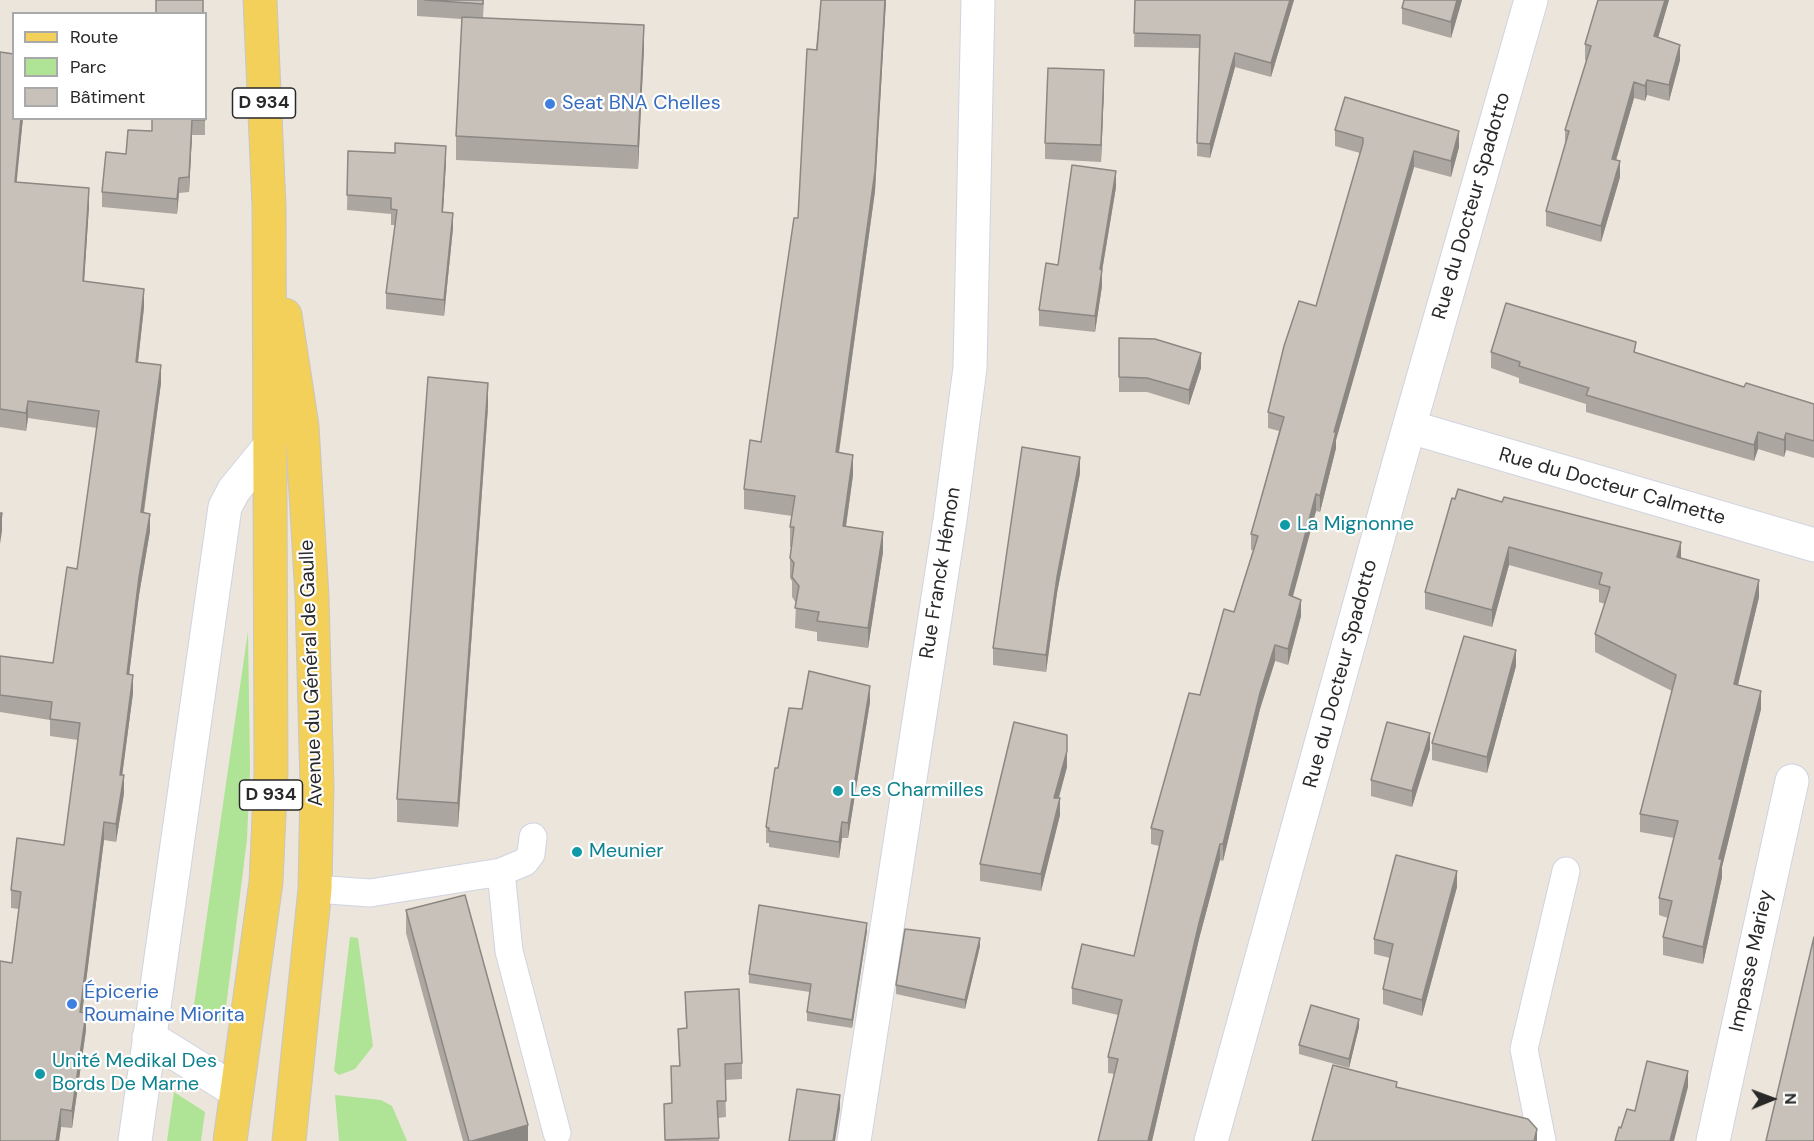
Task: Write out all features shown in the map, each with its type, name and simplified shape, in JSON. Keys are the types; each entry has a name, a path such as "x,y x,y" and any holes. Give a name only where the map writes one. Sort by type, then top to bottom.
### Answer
{"main road":[{"name":"Avenue du Général de Gaulle","path":"230,1141 266,882 270,821 269,206 260,0"},
{"name":"Avenue du Général de Gaulle","path":"269,206 302,426 312,597 317,785 315,889 289,1141"}],"street":[{"name":"Rue Franck Hémon","path":"854,1141 950,520 970,368 978,0"},
{"name":"Rue du Docteur Spadotto","path":"1211,1141 1531,0"},
{"name":"Rue du Docteur Calmette","path":"1410,427 1814,545"},
{"path":"135,1141 225,507 234,490 269,447"},
{"name":"Impasse Mariey","path":"1713,1141 1792,781"},
{"path":"149,1037 236,1091"}],"lane":[{"path":"315,889 370,893 501,872 525,862 531,854 533,837"},
{"path":"1542,1141 1524,1049 1566,871"},
{"path":"501,872 508,951 557,1133"}],"green space":[{"path":"248,631 250,768 247,839 225,1015 220,1022 194,1005"},
{"path":"350,937 358,938 373,1046 355,1069 339,1075 334,1071"},
{"path":"174,1092 205,1112 201,1141 167,1141"},
{"path":"335,1095 381,1100 392,1106 407,1141 339,1141"}],"building":[{"path":"156,0 203,0 203,12 156,12"},
{"path":"425,0 483,0 483,4"},
{"path":"821,0 885,0 875,171 836,452 853,455 843,526 883,532 868,628 817,621 819,612 795,608 799,586 792,577 794,563 790,558 794,527 790,527 795,496 744,489 750,440 761,442 794,218 798,218 807,49 817,50"},
{"path":"1135,0 1290,0 1271,63 1235,53 1210,144 1197,143 1200,35 1134,33"},
{"path":"1404,0 1457,0 1451,22 1402,8"},
{"path":"1598,0 1665,0 1654,36 1680,45 1669,85 1647,80 1645,86 1634,82 1612,159 1620,161 1601,226 1546,211 1569,131 1565,130 1591,46 1585,44"},
{"name":"Seat BNA Chelles","path":"462,17 644,25 638,146 456,136"},
{"path":"0,52 12,54 12,120 21,120 15,182 89,188 83,281 144,289 136,362 161,365 141,512 150,514 139,577 127,674 133,675 120,775 124,775 116,824 104,822 80,1012 86,1013 72,1111 61,1109 56,1141 0,1141 0,961 12,963 21,892 11,890 17,838 64,845 80,723 50,719 52,702 0,695 0,656 53,663 67,567 77,569 99,411 28,401 26,413 0,409"},
{"path":"1048,68 1104,70 1101,145 1045,143"},
{"path":"1345,97 1459,131 1451,161 1414,151 1334,432 1336,432 1320,496 1316,494 1289,595 1301,600 1288,649 1275,645 1260,693 1223,844 1220,844 1199,923 1148,1141 1098,1141 1118,1059 1108,1057 1122,1000 1072,988 1082,944 1134,956 1163,831 1151,828 1189,693 1200,695 1224,609 1234,612 1258,536 1251,534 1284,417 1268,412 1284,346 1299,301 1316,306 1363,143 1363,138 1335,130"},
{"path":"152,120 192,120 189,177 179,178 177,199 102,192 106,152 126,154 128,130 152,131"},
{"path":"395,143 446,146 442,212 453,213 444,300 386,293 397,210 391,209 391,198 347,195 348,151 395,153"},
{"path":"1072,165 1116,171 1095,316 1039,310 1046,263 1058,265"},
{"path":"1506,303 1636,342 1634,352 1744,387 1746,383 1814,404 1814,441 1786,433 1784,440 1758,432 1754,445 1586,395 1589,388 1519,366 1520,362 1491,352"},
{"path":"1119,338 1155,339 1201,353 1189,390 1147,378 1119,377"},
{"path":"428,377 488,383 458,803 397,799"},
{"path":"1022,447 1080,457 1057,577 1046,655 993,648"},
{"path":"1458,489 1502,502 1504,497 1681,542 1677,557 1759,580 1734,684 1761,691 1719,859 1722,859 1703,947 1663,937 1672,901 1659,898 1678,821 1640,814 1676,675 1595,634 1610,587 1599,584 1602,573 1509,547 1492,610 1425,592 1452,498 1455,499"},
{"path":"1464,636 1516,650 1487,757 1432,743"},
{"path":"809,671 870,686 848,823 842,822 839,842 769,831 766,827 775,768 778,768 789,708 802,709"},
{"path":"1014,722 1067,735 1067,751 1054,798 1060,798 1041,874 980,864"},
{"path":"1387,722 1430,733 1412,791 1371,780"},
{"path":"1396,855 1457,871 1422,1000 1383,989 1393,944 1374,939"},
{"path":"465,895 528,1125 472,1141 469,1141 406,910"},
{"path":"759,905 867,923 852,1020 807,1012 811,984 749,974"},
{"path":"905,929 980,938 965,1000 896,985"},
{"path":"1814,937 1814,1141 1766,1141"},
{"path":"739,989 742,1063 725,1064 726,1101 717,1101 719,1138 665,1140 664,1104 672,1103 671,1066 680,1066 678,1029 687,1028 685,992"},
{"path":"1311,1005 1359,1019 1349,1059 1299,1045"},
{"path":"1647,1061 1688,1071 1670,1141 1615,1141 1627,1109 1635,1111"},
{"path":"1333,1065 1397,1082 1396,1087 1528,1119 1537,1129 1534,1141 1312,1141"},
{"path":"797,1089 840,1095 833,1141 789,1141"}],"place":[{"name":"Seat BNA Chelles","path":"550,104"},
{"name":"La Mignonne","path":"1285,525"},
{"name":"Les Charmilles","path":"838,791"},
{"name":"Meunier","path":"577,852"},
{"name":"Épicerie Roumaine Miorita","path":"72,1004"},
{"name":"Unité Medikal Des Bords De Marne","path":"40,1074"}]}
